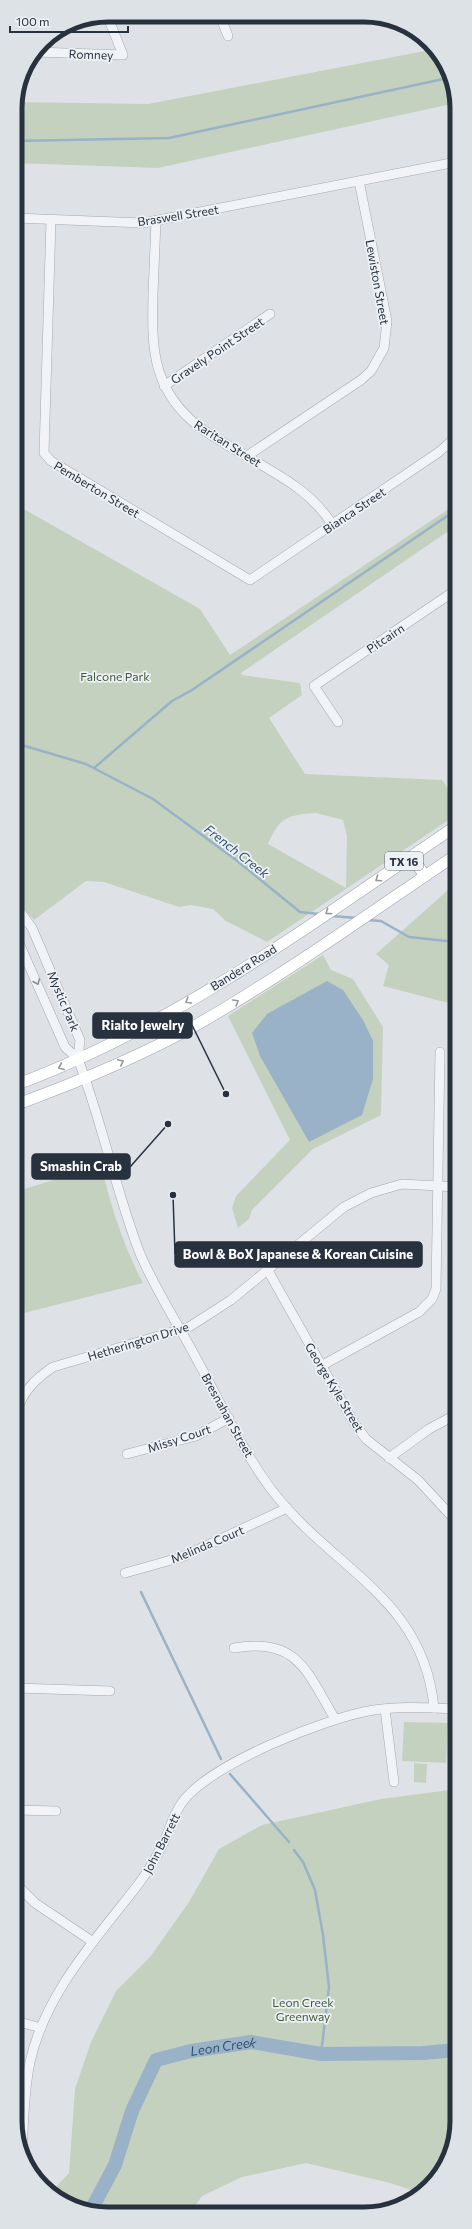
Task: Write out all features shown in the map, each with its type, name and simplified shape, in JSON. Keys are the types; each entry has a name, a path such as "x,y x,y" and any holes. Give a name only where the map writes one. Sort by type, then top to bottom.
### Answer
{"main road":[{"name":"Bandera Road","path":"22,1083 78,1059 169,1012 305,928 450,830"},
{"path":"412,856 425,876"},
{"name":"Bandera Road","path":"22,1103 86,1079 203,1021 250,994 450,859"}],"street":[{"name":"Romney","path":"42,52 123,55 110,22"},
{"path":"222,22 228,36"},
{"path":"359,181 450,163"},
{"name":"Braswell Street","path":"22,218 143,223 359,181"},
{"name":"Lewiston Street","path":"247,456 361,380 371,371 384,348 387,321 359,181"},
{"name":"Pemberton Street","path":"51,220 44,452 51,461 250,580"},
{"name":"Raritan Street","path":"156,221 153,345 158,369 164,386 190,420 210,434 282,476 304,491 325,512 332,524"},
{"name":"Gravely Point Street","path":"164,386 270,314"},
{"name":"Bianca Street","path":"250,580 449,445"},
{"name":"Pitcairn","path":"338,722 314,686 450,594"},
{"name":"Mystic Park","path":"22,914 32,928 80,1040 78,1059"},
{"name":"Mystic Park","path":"22,950 64,1047 78,1059"},
{"path":"321,1366 419,1312 432,1299 437,1281 440,1052"},
{"name":"Bresnahan Street","path":"78,1059 97,1113 123,1207 140,1253 229,1418 256,1466 287,1508 401,1617 425,1660 431,1682 434,1708"},
{"name":"Hetherington Drive","path":"22,1398 30,1386 40,1376 53,1368 181,1330 221,1307 331,1216 357,1199 386,1188 402,1184 439,1185 450,1187"},
{"name":"George Kyle Street","path":"267,1269 354,1423 366,1439 418,1480 450,1514"},
{"name":"Missy Court","path":"127,1454 196,1436 229,1418"},
{"path":"389,1458 429,1429 450,1418"},
{"name":"Melinda Court","path":"125,1572 182,1557 287,1508"},
{"path":"234,1648 264,1645 286,1652 296,1659 304,1667 335,1719"},
{"path":"22,1688 110,1691"},
{"path":"384,1709 394,1782"},
{"name":"John Barrett","path":"23,2131 25,2085 30,2061 41,2028 70,1972 146,1874 181,1804 190,1794 226,1767 313,1727 335,1719 384,1709 450,1709"},
{"path":"22,1810 56,1811"},
{"path":"22,1890 35,1903 93,1942"},
{"path":"22,2023 41,2028"}],"green space":[{"path":"428,50 436,60 447,85 450,104 158,168 22,163 22,102 148,104"},
{"name":"Falcone Park","path":"22,508 200,609 230,655 450,508 450,530 241,673 242,675 300,683 302,695 269,718 305,774 442,780 450,791 450,819 267,942 226,921 213,909 191,905 179,907 104,882 86,881 34,920 22,907","holes":["316,813 343,820 347,836 346,888 268,844 276,828 286,819 298,815"]},
{"path":"450,888 450,1003 383,986 389,965 376,954"},
{"path":"323,955 331,970 353,979 383,1027 381,1115 313,1149 252,1210 249,1219 238,1228 232,1208 236,1196 290,1140 228,1016"},
{"path":"101,1165 118,1226 143,1283 22,1313 22,1190"},
{"path":"404,1722 448,1723 446,1763 402,1761"},
{"path":"414,1763 427,1764 426,1783 414,1782"},
{"name":"Leon Creek Greenway","path":"450,1790 450,2127 447,2144 439,2164 429,2178 415,2191 390,2183 306,2163 242,2177 202,2196 194,2207 96,2206 65,2196 54,2189 69,2173 75,2089 91,2042 116,1991 150,1957 189,1902 219,1849 262,1825 381,1799"}],"water":[{"path":"327,981 343,990 363,1020 373,1041 373,1079 362,1115 309,1142 260,1056 252,1033 267,1014"}],"waterway":[{"path":"22,141 169,138 445,79"},
{"path":"94,768 172,701 192,690 450,514"},
{"name":"French Creek","path":"22,744 86,764 153,799 236,860 300,912 319,914"},
{"name":"French Creek","path":"332,916 357,918"},
{"name":"French Creek","path":"368,920 381,921 409,937 450,941"},
{"path":"141,1592 221,1759"},
{"path":"230,1774 289,1842"},
{"path":"294,1850 303,1862 315,1890 323,1935 329,1987 321,2054"},
{"name":"Leon Creek","path":"93,2205 115,2165 132,2111 156,2060 191,2051 251,2042 321,2054 423,2053 450,2051"}],"place":[{"name":"Rialto Jewelry","path":"226,1094"},
{"name":"Smashin Crab","path":"168,1124"},
{"name":"Bowl & BoX Japanese & Korean Cuisine","path":"173,1195"}]}
